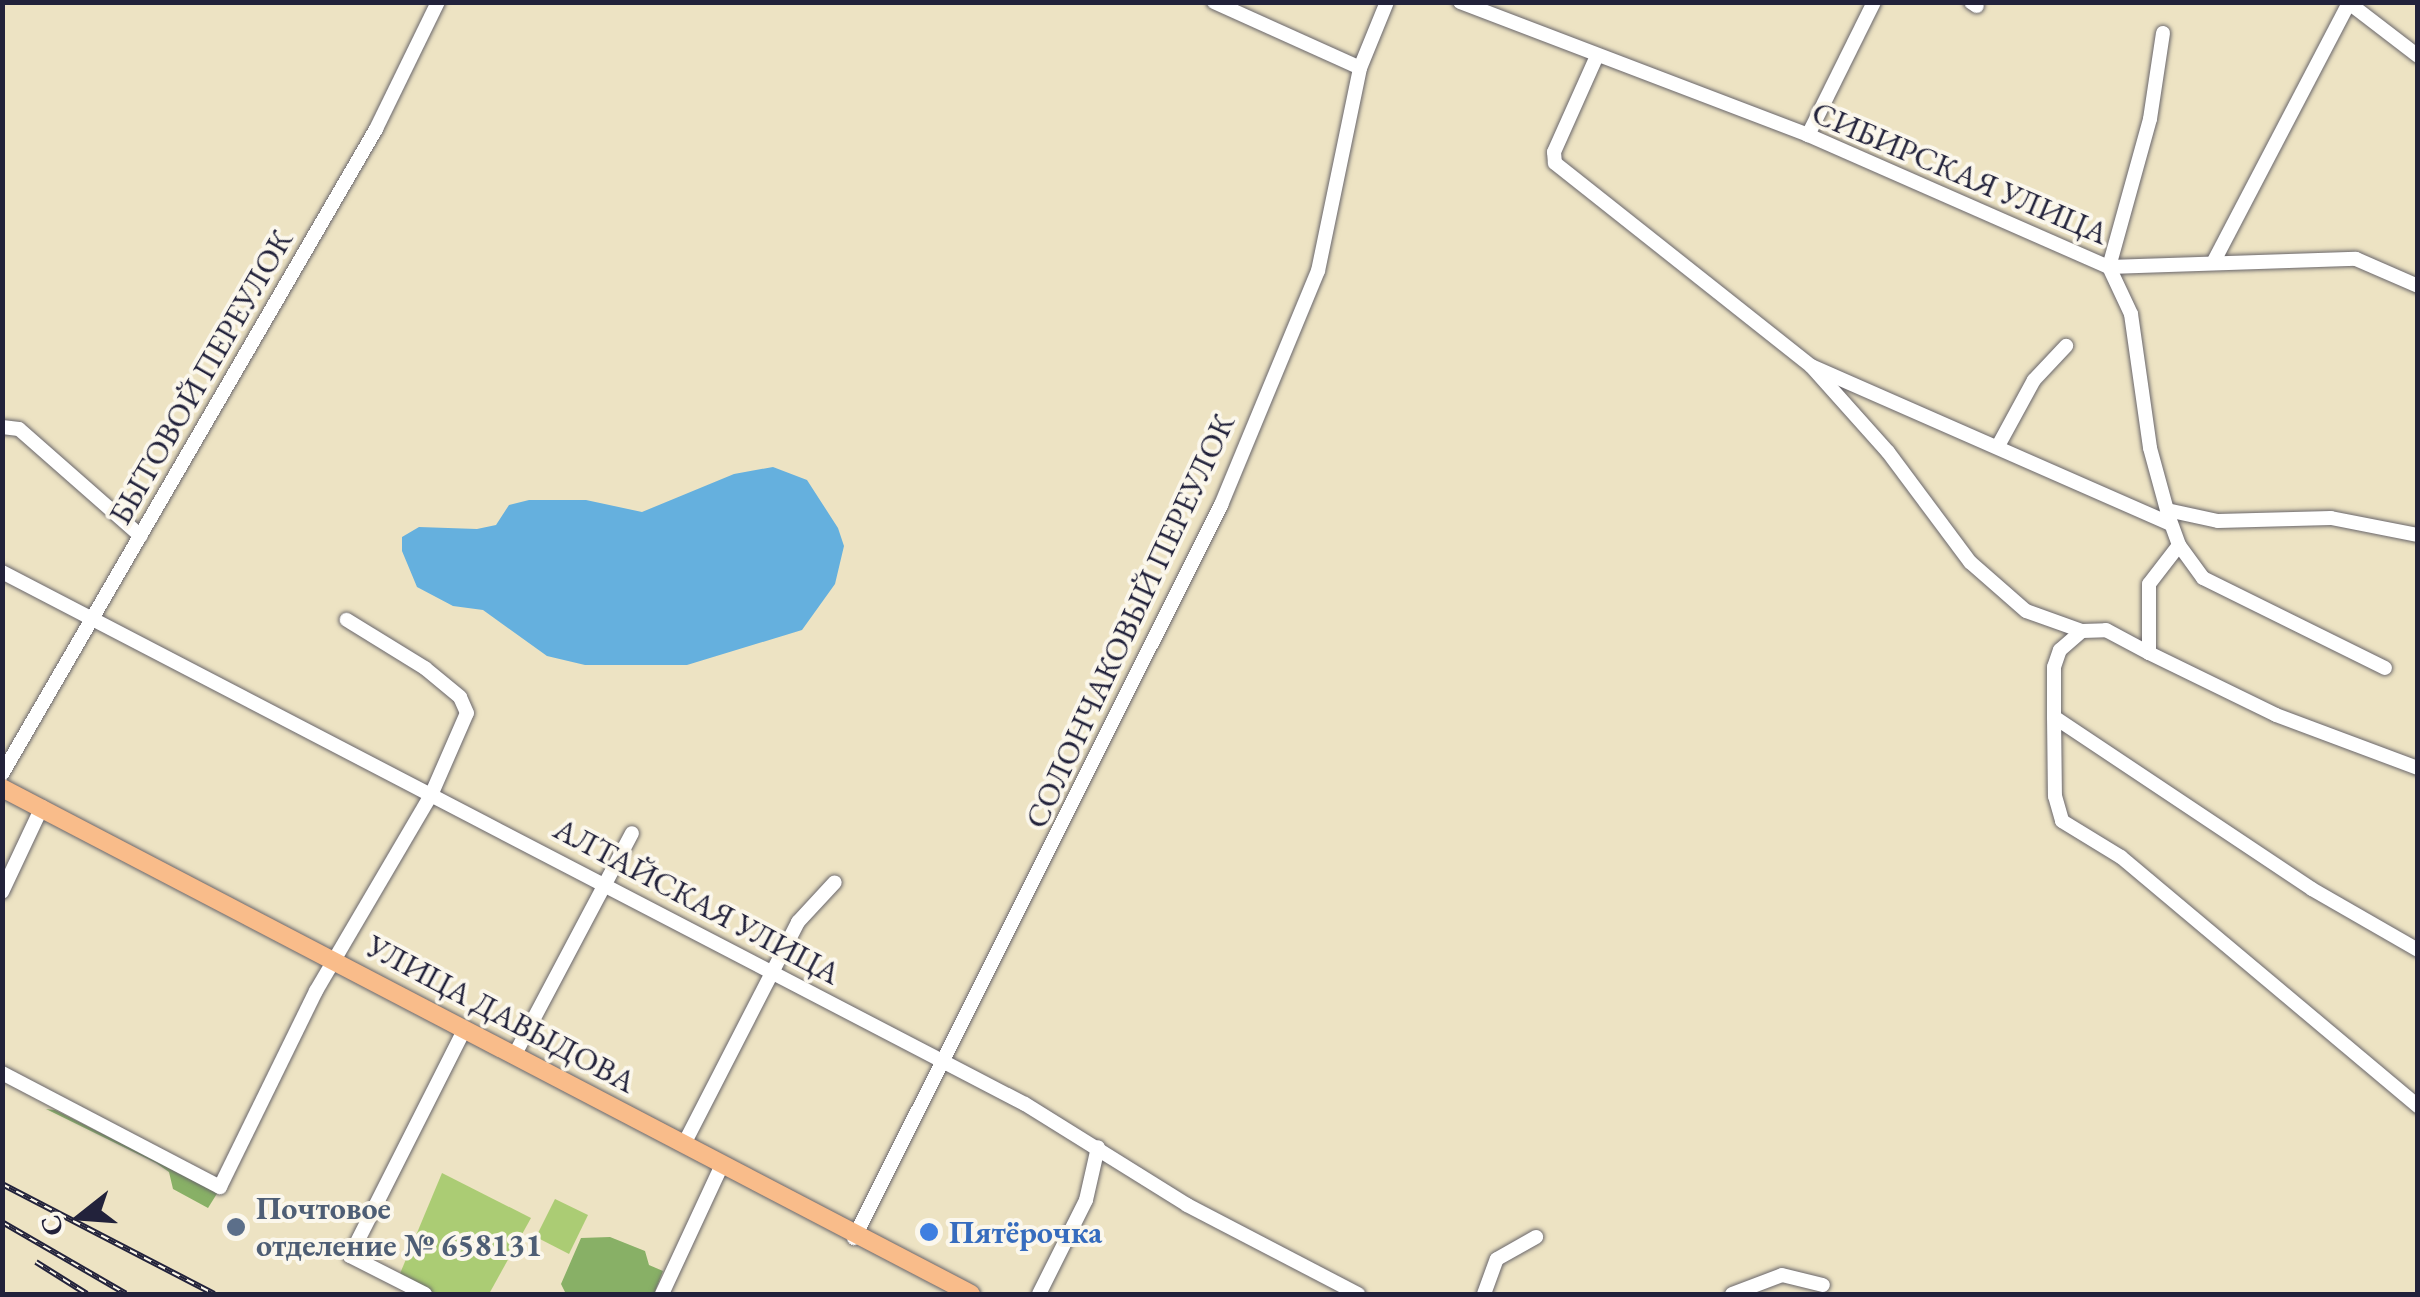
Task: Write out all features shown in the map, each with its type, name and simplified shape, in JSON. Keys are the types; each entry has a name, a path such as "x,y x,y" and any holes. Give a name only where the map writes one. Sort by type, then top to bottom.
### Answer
{"main road":[{"name":"УЛИЦА ДАВЫДОВА","path":"2,788 684,1144 854,1238 971,1294"}],"street":[{"name":"БЫТОВОЙ ПЕРЕУЛОК","path":"2,774 376,129 438,2"},
{"path":"1214,2 1360,68"},
{"name":"СОЛОНЧАКОВЫЙ ПЕРЕУЛОК","path":"854,1238 945,1063 1220,506 1318,272 1360,68 1387,2"},
{"name":"СИБИРСКАЯ УЛИЦА","path":"1460,2 1596,58 1808,136 2109,267 2131,314 2146,431 2179,545"},
{"path":"1808,136 1874,2"},
{"path":"2214,261 2349,3 2418,56"},
{"path":"2163,32 2150,118 2109,267 2356,258 2418,286"},
{"path":"1596,58 1554,152 1555,164 1811,366 1888,452 1970,562 2026,611 2082,631 2106,630 2276,715 2418,768"},
{"path":"1998,446 2034,380 2066,346"},
{"path":"1811,366 2169,517 2218,521 2330,518 2418,534"},
{"path":"2,427 19,429 141,536"},
{"path":"2149,653 2149,584 2179,545 2204,578 2385,668"},
{"name":"АЛТАЙСКАЯ УЛИЦА","path":"2,572 945,1063 1098,1147 1188,1205 1358,1294"},
{"path":"2,1073 220,1187 334,961 432,793 468,713 460,697 425,668 347,620"},
{"path":"2082,631 2060,650 2054,667 2055,796 2062,821 2120,857 2418,1106"},
{"path":"2054,717 2312,890 2418,950"},
{"path":"2,892 42,806"},
{"path":"514,1056 632,832"},
{"path":"684,1144 798,922 835,882"},
{"path":"424,1294 350,1256 464,1030"},
{"path":"1039,1294 1086,1200 1098,1147"},
{"path":"662,1294 722,1166"},
{"path":"1484,1294 1497,1260 1536,1237"},
{"path":"1732,1294 1782,1276 1822,1284"}],"green space":[{"path":"46,1109 55,1110 218,1192 208,1208 173,1189 169,1172 156,1163"},
{"path":"442,1173 531,1218 489,1294 437,1294 399,1276"},
{"path":"555,1199 588,1215 569,1254 536,1237"},
{"path":"610,1237 645,1251 649,1265 663,1271 654,1294 566,1294 561,1284 581,1238"}],"water":[{"path":"773,467 807,480 838,528 844,546 835,584 802,630 687,665 585,665 547,656 483,610 453,606 417,587 402,551 402,537 419,527 477,529 496,525 509,505 529,500 586,500 642,512 734,474"}],"railway":[{"path":"2,1184 214,1294"},
{"path":"2,1222 126,1294"},
{"path":"36,1262 87,1294"}],"place":[{"name":"Почтовое отделение № 658131","path":"236,1227"},
{"name":"Пятёрочка","path":"929,1232"}]}
